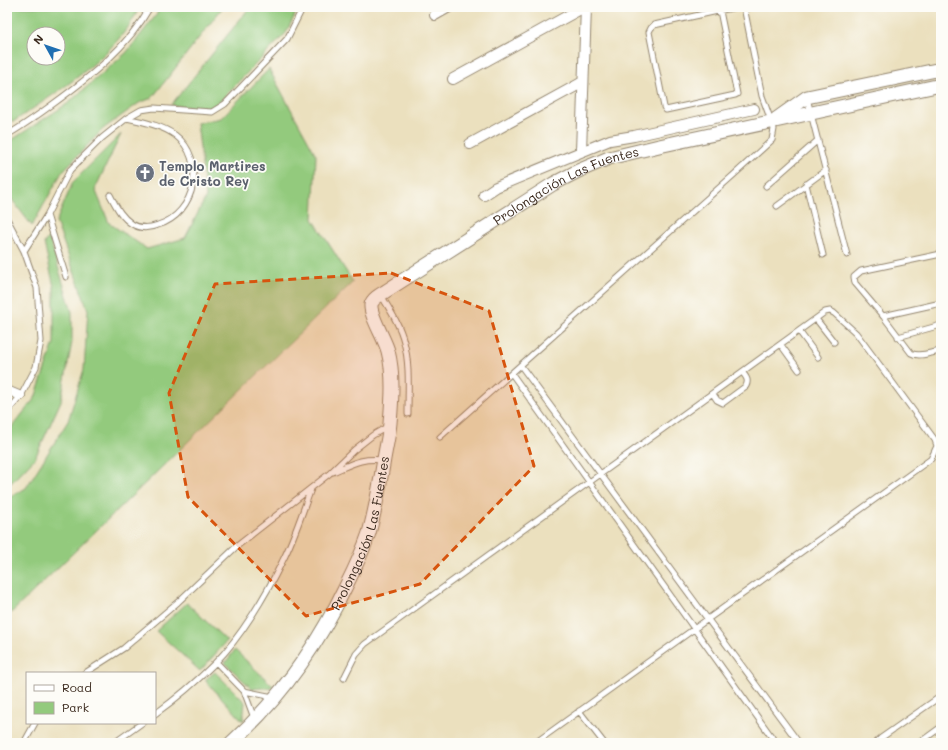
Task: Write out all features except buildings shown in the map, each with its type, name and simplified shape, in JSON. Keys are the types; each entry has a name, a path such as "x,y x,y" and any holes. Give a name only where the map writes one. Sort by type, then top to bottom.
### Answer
{"street":[{"path":"436,15 449,7"},
{"path":"453,79 585,7"},
{"path":"581,151 585,7"},
{"name":"Prolongación Las Fuentes","path":"771,122 807,97 941,69"},
{"path":"470,144 583,82"},
{"name":"Prolongación Las Fuentes","path":"231,743 255,721 276,697 296,672 320,635 337,606 354,569 372,521 381,481 390,426 393,393 388,351 372,312 371,305 374,299 553,184 578,171 616,156 941,85"},
{"path":"484,195 496,187 610,140 754,109"},
{"path":"7,390 21,396"}],"lane":[{"path":"7,135 21,127 74,89 112,57 140,24 150,7"},
{"path":"24,251 47,216 70,170 102,138 126,118 141,110 154,108 212,112 219,108 225,104 287,39 300,13 300,7"},
{"path":"720,11 737,94 666,110 664,107 649,30 654,25 736,7"},
{"path":"440,437 772,140 774,129 762,96 744,7"},
{"path":"807,97 847,255"},
{"path":"110,195 119,212 133,224 148,228 168,222 184,207 193,187 193,164 187,148 176,135 160,126 126,118"},
{"path":"766,186 818,140"},
{"path":"777,206 826,170"},
{"path":"806,184 823,255"},
{"path":"47,216 66,277"},
{"path":"7,219 24,251 37,288 40,341 36,367 21,396 7,412"},
{"path":"941,254 857,273 854,277 854,280 913,354 918,355 941,351"},
{"path":"381,294 398,324 407,354 408,414"},
{"path":"883,316 941,303"},
{"path":"344,678 356,654 365,644 602,475 825,312 830,311 851,327 935,440 937,446 931,458 535,743"},
{"path":"816,319 834,342"},
{"path":"898,336 941,325"},
{"path":"799,331 818,357"},
{"path":"780,345 799,370"},
{"path":"521,366 799,743"},
{"path":"713,394 717,400 723,403 746,386 748,382 743,373"},
{"path":"512,374 776,743"},
{"path":"87,672 124,648 178,602 236,546 329,474 372,435 390,426"},
{"path":"329,474 358,460 384,460"},
{"path":"156,713 188,688 216,662 245,624 258,605 282,562 311,488"},
{"path":"216,662 244,691 255,721"},
{"path":"244,691 276,697"},
{"path":"876,743 941,696"},
{"path":"579,711 604,743"},
{"path":"24,742 34,724"},
{"path":"114,743 141,724"},
{"path":"919,743 941,727"}],"highlighted area":[{"path":"391,273 489,311 534,466 420,584 306,616 188,497 169,393 215,284"}],"green space":[{"path":"7,7 140,7 129,26 117,41 90,67 60,90 13,122 7,116"},
{"path":"159,7 223,7 152,98 139,103 103,129 62,172 32,226 7,193 7,143 67,104 126,53 157,14"},
{"path":"250,7 295,7 295,15 286,33 217,104 206,109 171,105"},
{"path":"269,69 316,155 313,219 353,282 7,617 7,499 26,488 68,421 84,369 88,310 56,222 73,182 121,134 95,189 109,223 147,249 185,238 206,197 197,123 221,118"},
{"path":"49,237 72,312 72,342 61,401 35,458 7,487 7,433 35,398 54,343 54,287 44,243"},
{"path":"187,603 227,641 200,671 156,631"},
{"path":"235,650 274,687 252,689 225,663"},
{"path":"215,672 245,702 243,721 205,680"}],"place":[{"name":"Templo Martires de Cristo Rey","path":"145,173"}]}
